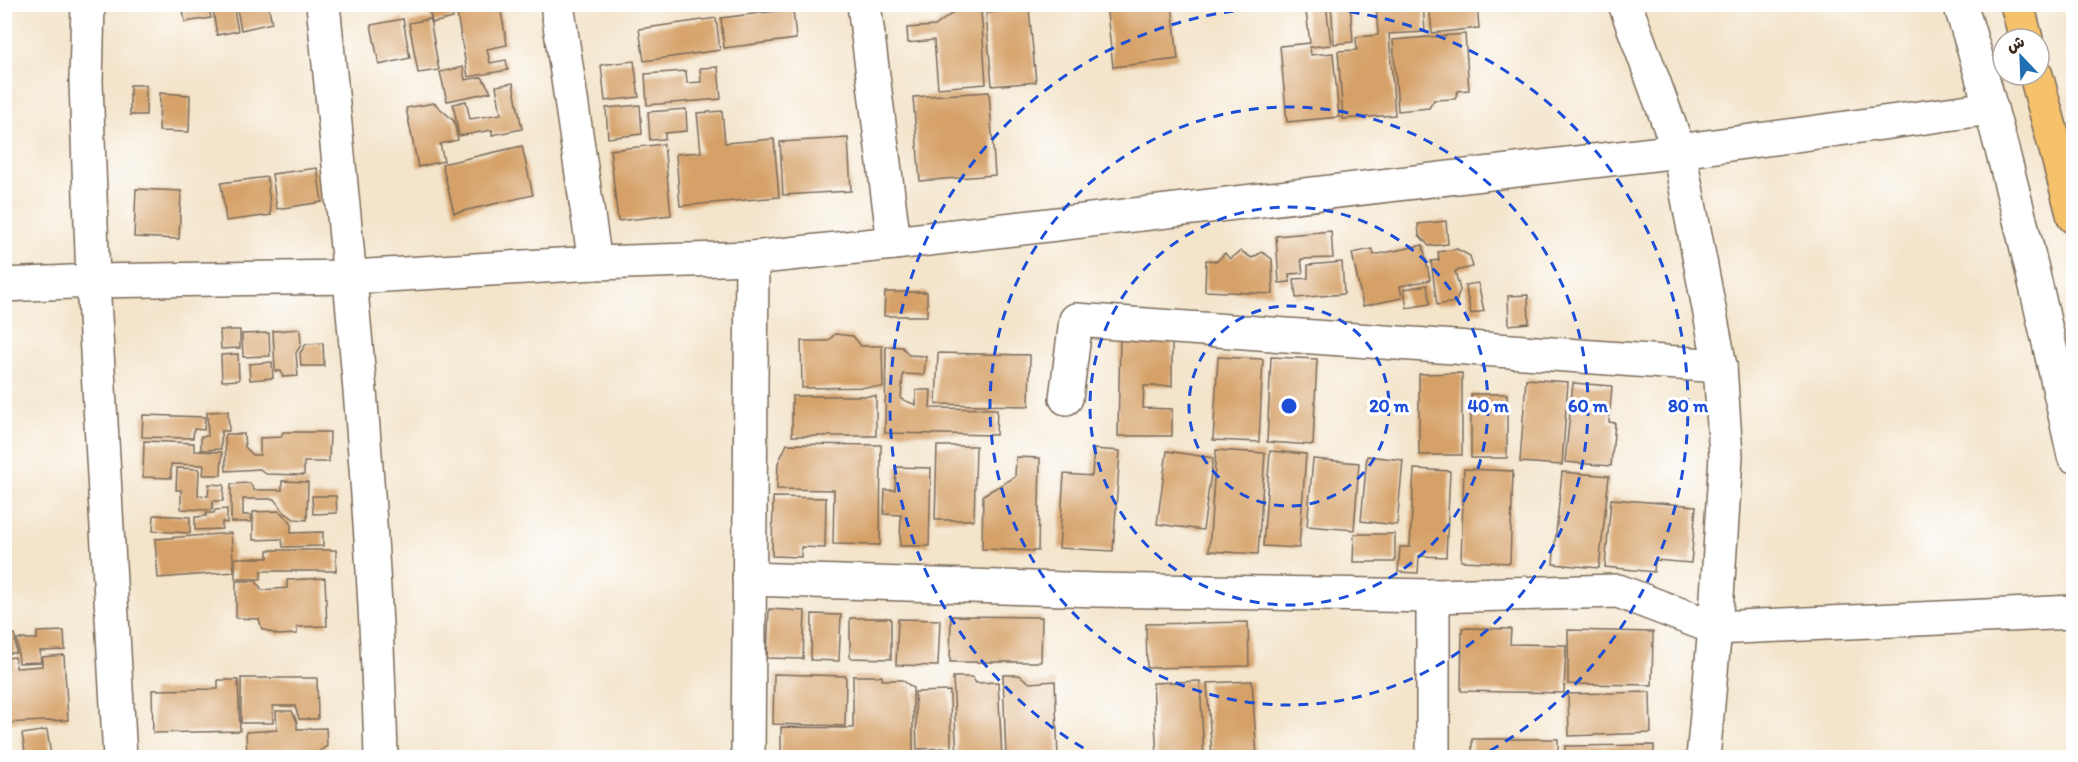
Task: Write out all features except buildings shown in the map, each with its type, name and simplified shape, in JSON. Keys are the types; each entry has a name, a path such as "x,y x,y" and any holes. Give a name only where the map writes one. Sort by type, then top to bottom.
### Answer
{"main road":[{"path":"2017,4 2023,27"},
{"path":"2039,87 2073,217"}],"street":[{"path":"87,4 86,81 93,281 120,758"},
{"path":"323,4 351,277 369,514 379,677 381,758"},
{"path":"557,4 595,263"},
{"path":"864,4 894,243"},
{"path":"1625,4 1679,151 1720,366 1726,456 1715,628 1703,758"},
{"path":"1960,4 1991,108 2031,261 2073,456"},
{"path":"4,285 93,281 351,277 595,263 752,258 1679,151 1991,108"},
{"path":"748,758 752,258"},
{"path":"1066,398 1076,320 1720,366"},
{"path":"749,579 1110,590 1433,596 1618,591 1715,628 2073,612"},
{"path":"1433,596 1433,758"}]}
